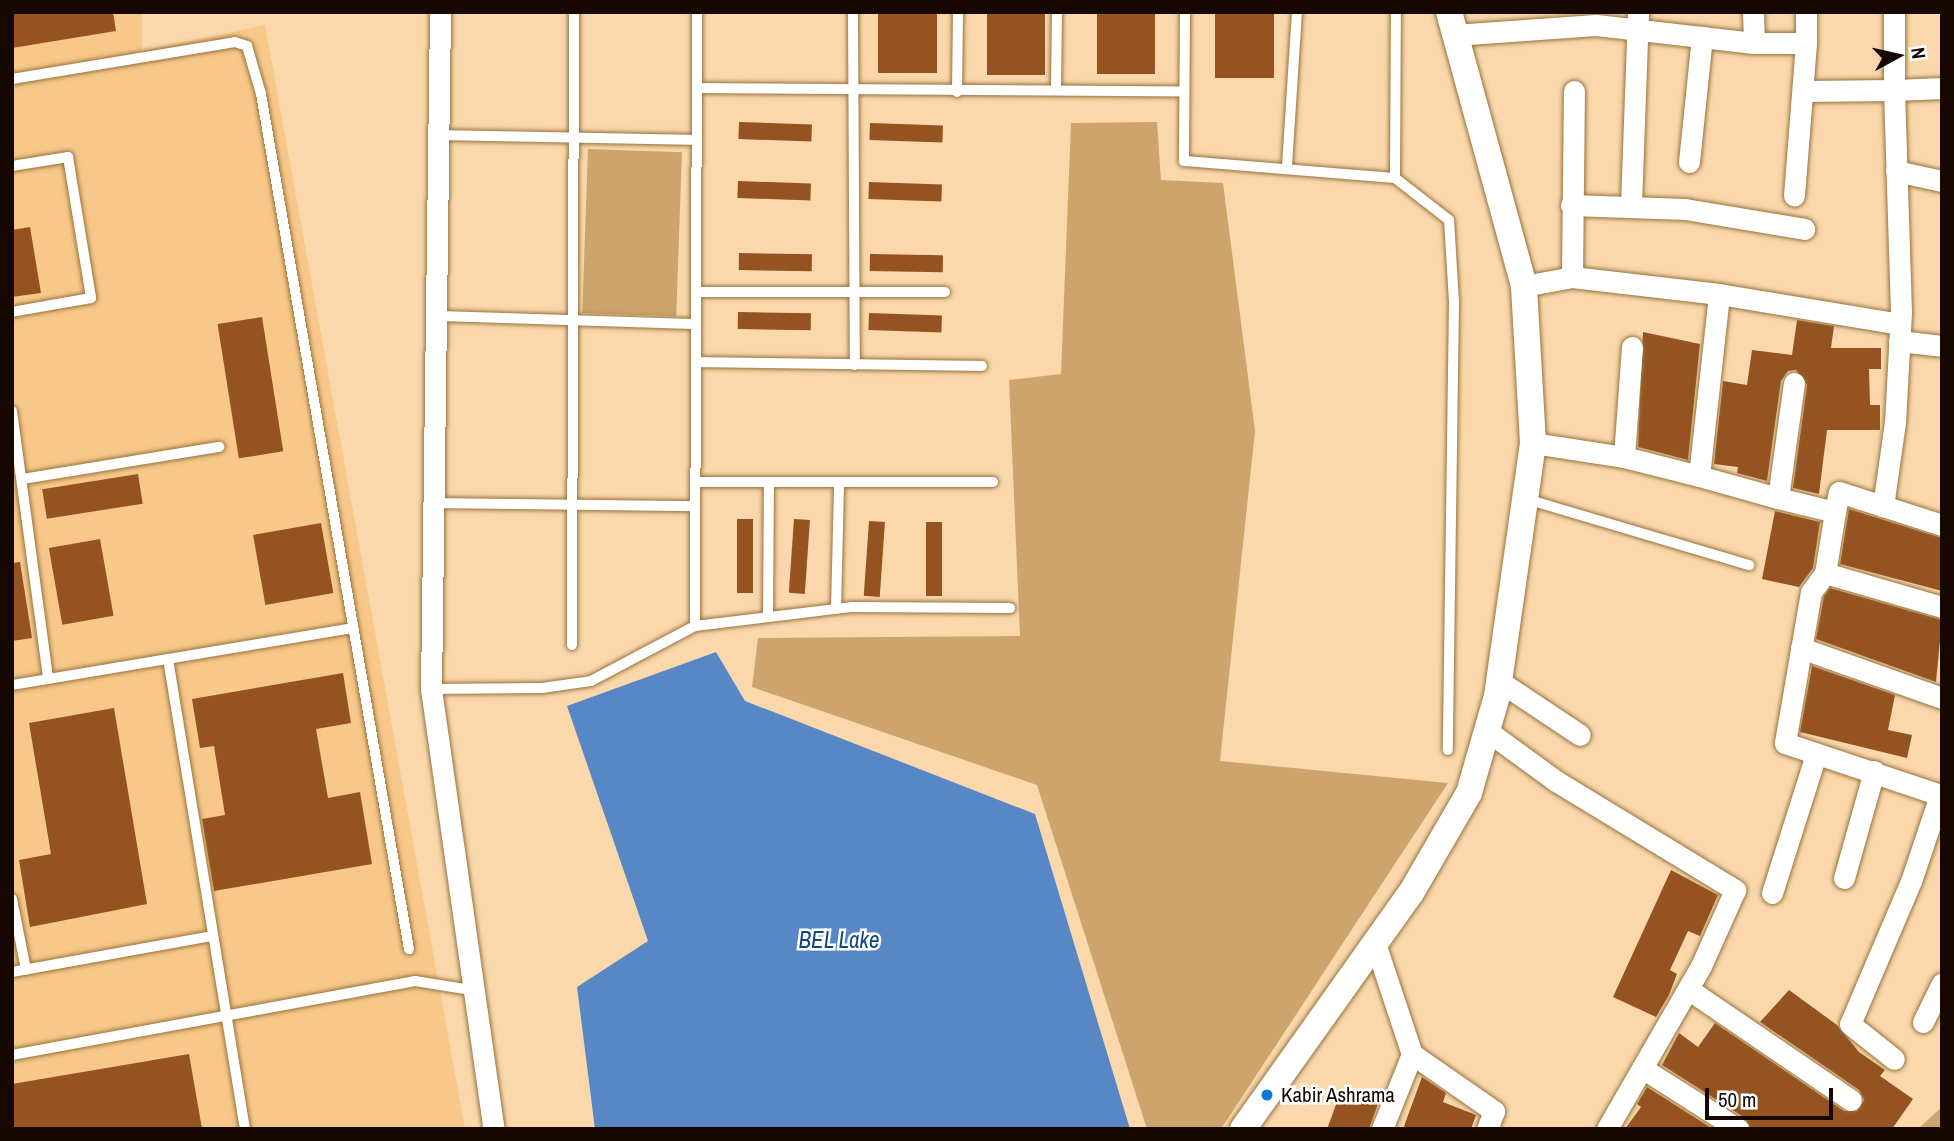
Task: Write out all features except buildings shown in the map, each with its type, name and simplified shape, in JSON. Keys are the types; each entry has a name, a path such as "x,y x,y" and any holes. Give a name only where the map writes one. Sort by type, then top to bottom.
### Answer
{"street":[{"path":"440,12 441,135 431,689 471,990 494,1129"},
{"path":"1753,12 1754,43"},
{"path":"1794,196 1804,91 1806,12"},
{"path":"1882,506 1895,422 1900,332 1894,12"},
{"path":"1243,1129 1374,940 1411,893 1469,793 1499,681 1533,443 1524,286 1452,24 1596,25 1638,21 1702,37 1754,43 1806,43"},
{"path":"1631,204 1638,21"},
{"path":"1689,162 1702,37"},
{"path":"1804,91 1942,88"},
{"path":"1572,277 1574,91"},
{"path":"1896,171 1942,181"},
{"path":"1571,205 1631,204 1804,229"},
{"path":"1524,286 1572,277 1719,295 1900,332 1942,346"},
{"path":"1699,476 1719,295"},
{"path":"1624,457 1632,347"},
{"path":"1778,498 1794,383"},
{"path":"1533,443 1624,457 1835,512"},
{"path":"1894,1059 1850,1024 1911,881 1941,795 1785,743 1811,592 1825,573 1839,492 1942,525"},
{"path":"1825,573 1942,607"},
{"path":"1801,648 1942,698"},
{"path":"1499,681 1580,735"},
{"path":"1486,730 1556,781 1735,890 1688,989 1610,1128"},
{"path":"1772,893 1816,754"},
{"path":"1844,878 1874,771"},
{"path":"1374,940 1412,1054 1494,1111 1487,1129"},
{"path":"1923,1022 1942,983"},
{"path":"1688,989 1851,1100"},
{"path":"1382,1129 1412,1054"},
{"path":"1642,1068 1738,1129"}],"lane":[{"path":"572,645 574,12"},
{"path":"695,626 697,12"},
{"path":"853,12 855,365"},
{"path":"957,92 958,12"},
{"path":"1056,90 1057,12"},
{"path":"1185,12 1184,161 1287,166 1395,178 1449,220 1454,302 1448,750"},
{"path":"1287,166 1297,12"},
{"path":"1395,178 1396,12"},
{"path":"12,79 235,42 247,46 261,94 409,949"},
{"path":"697,88 957,92 1184,91"},
{"path":"441,135 696,140"},
{"path":"12,166 68,157 91,298 12,312"},
{"path":"696,292 946,292"},
{"path":"438,316 696,324"},
{"path":"696,362 982,366"},
{"path":"12,411 48,679"},
{"path":"23,479 219,447"},
{"path":"695,482 993,482"},
{"path":"768,617 769,482"},
{"path":"836,608 839,482"},
{"path":"1526,499 1749,565"},
{"path":"435,503 695,506"},
{"path":"431,689 542,688 590,681 695,626 836,608 1010,608"},
{"path":"12,685 353,628"},
{"path":"168,659 245,1129"},
{"path":"12,899 26,970"},
{"path":"12,972 213,936"},
{"path":"12,1055 415,981 471,990"}],"shaded area":[{"path":"12,12 142,12 142,51 265,25 465,1129 12,1129"},
{"path":"1157,122 1161,180 1223,183 1255,431 1220,761 1448,783 1221,1129 1147,1129 1037,785 752,687 758,638 1020,636 1009,380 1061,374 1071,123"},
{"path":"588,149 682,152 676,316 582,313"},
{"path":"1942,1107 1942,1129 1918,1129 1931,1117"}],"water":[{"name":"BEL Lake","path":"716,652 745,701 1035,814 1130,1129 595,1129 577,987 648,941 567,706"}],"place":[{"name":"Kabir Ashrama","path":"1267,1095"}]}
